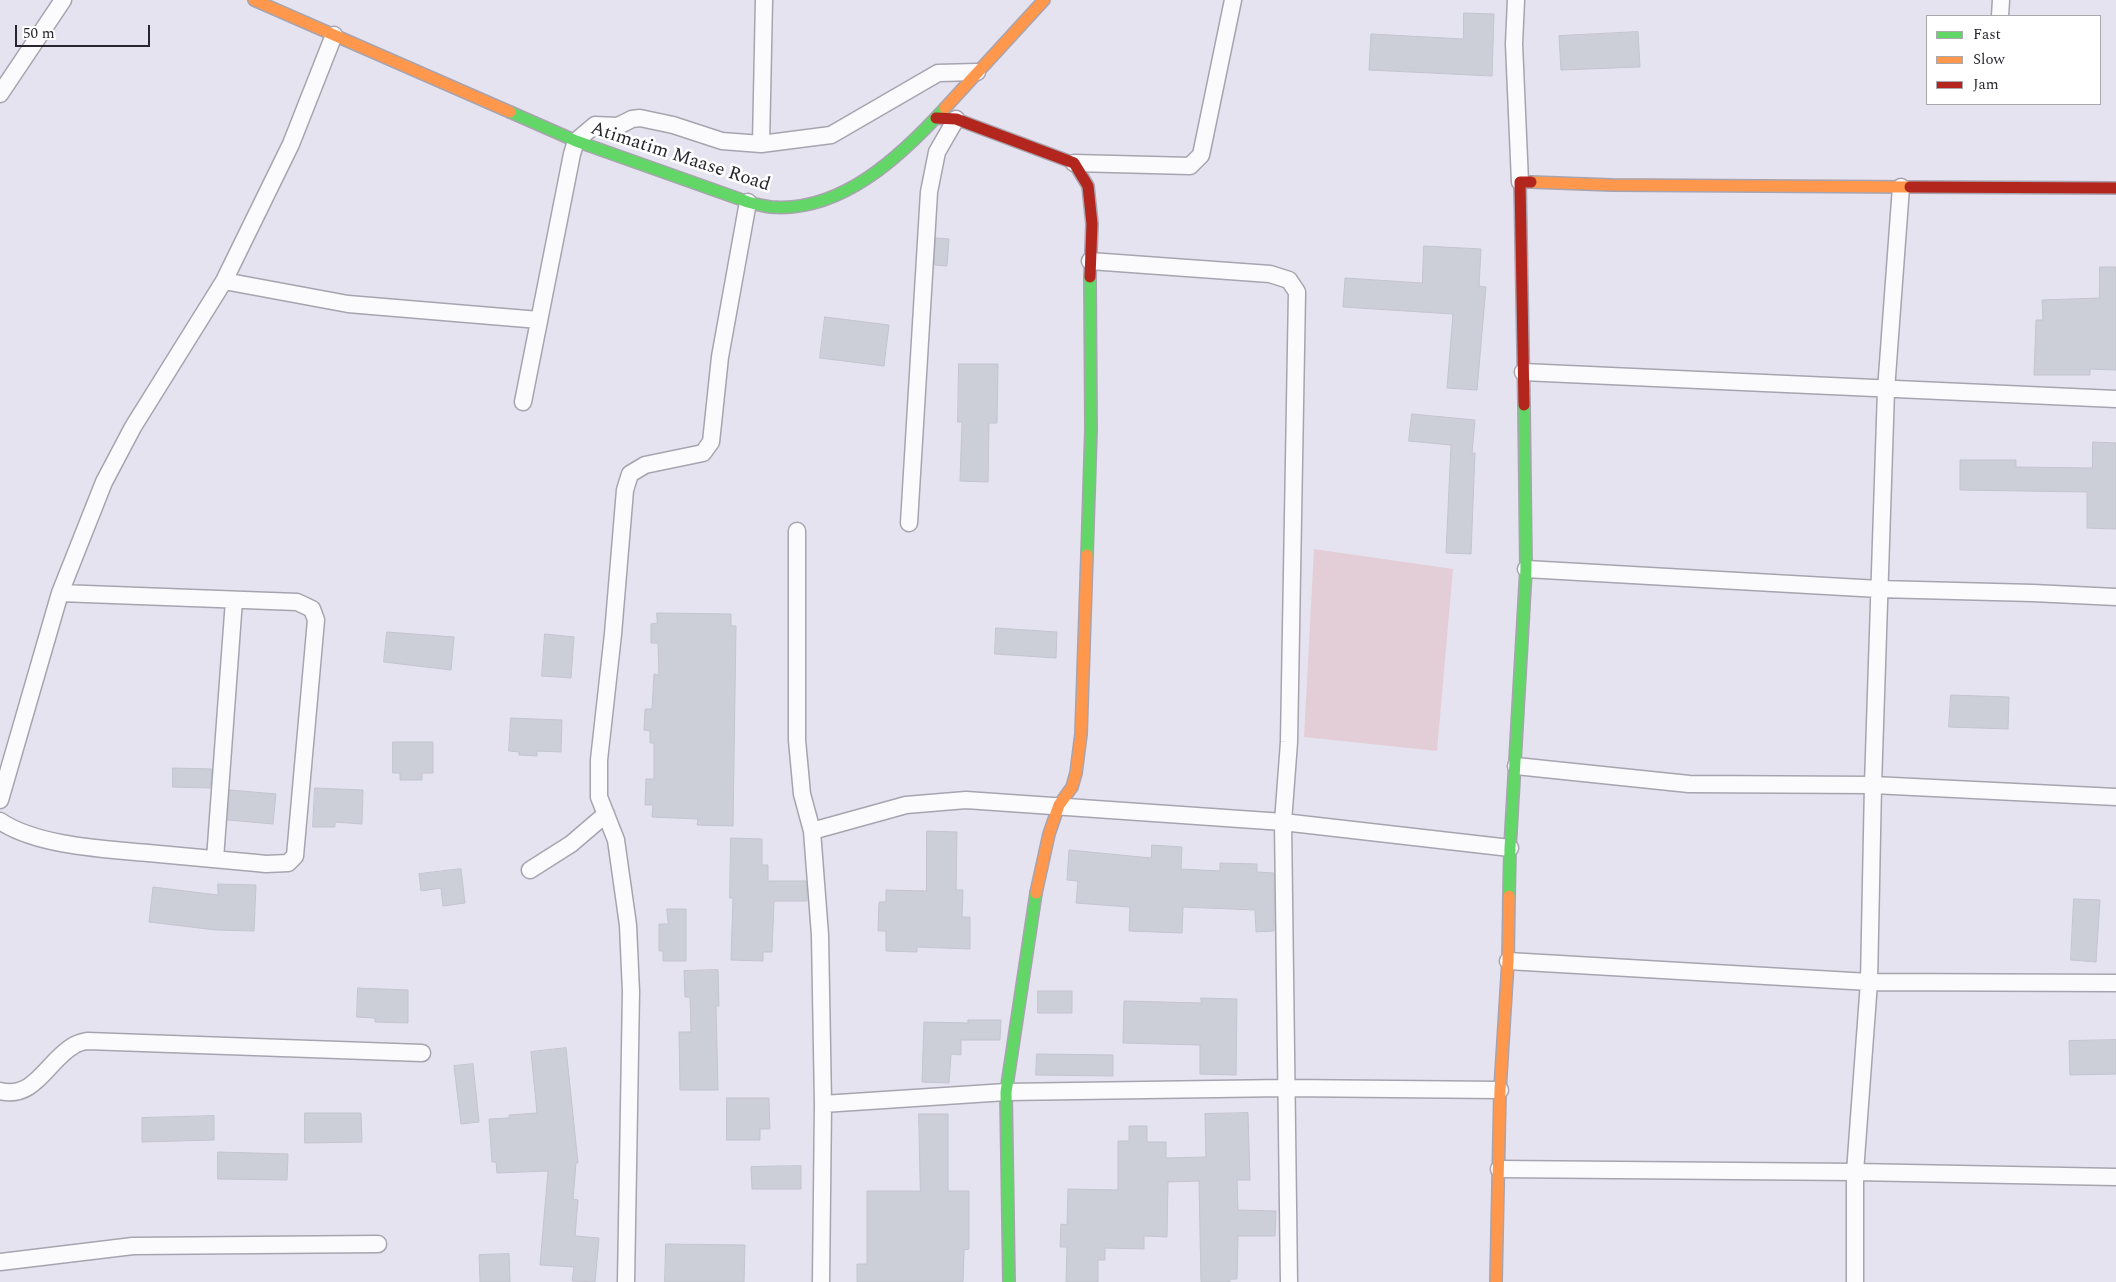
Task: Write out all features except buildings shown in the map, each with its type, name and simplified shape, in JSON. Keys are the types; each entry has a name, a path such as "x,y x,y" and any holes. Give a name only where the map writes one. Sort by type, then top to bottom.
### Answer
{"street":[{"path":"0,94 63,0"},
{"name":"Atimatim Maase Road","path":"254,0 576,141 748,202 771,207 806,205 846,192 912,144 1044,0"},
{"path":"761,144 764,0"},
{"path":"936,118 956,119 1074,163 1190,166 1201,155 1208,129 1233,0"},
{"path":"1496,1282 1500,1090 1508,961 1510,848 1526,569 1522,221 1514,53 1516,0"},
{"path":"2000,15 2002,0"},
{"path":"0,800 60,593 104,482 133,427 224,282 291,144 334,35"},
{"path":"523,402 565,183 576,141 595,125 618,126 632,118 640,118 722,141 761,144 831,135 938,73 977,72"},
{"path":"910,523 929,192 937,152 956,119"},
{"path":"1009,1282 1006,1092 1033,909 1050,834 1059,805 1072,787 1076,773 1081,734 1091,429 1090,262 1092,224 1088,186 1074,163"},
{"path":"1520,182 2116,188"},
{"path":"1855,1282 1855,1172 1869,982 1873,785 1886,390 1901,187"},
{"path":"626,1282 630,983 628,925 616,840 599,797 599,760 613,634 625,490 630,474 645,465 703,453 711,442 720,357 748,202"},
{"path":"1090,262 1270,274 1289,280 1297,292 1289,742 1283,822 1289,1282"},
{"path":"224,282 348,304 538,320"},
{"path":"1523,372 2116,400"},
{"path":"797,531 797,740 802,794 812,831 820,935 824,1104 821,1282"},
{"path":"1526,569 1879,589 2033,592 2116,597"},
{"path":"0,821 19,832 43,839 102,849 283,864 292,861 295,856 316,620 312,609 297,602 60,593"},
{"path":"215,859 234,600"},
{"path":"1516,766 1689,784 1873,785 2116,797"},
{"path":"812,831 906,805 966,800 1283,822 1510,848"},
{"path":"530,870 571,844 606,814"},
{"path":"1508,961 1869,982 2116,984"},
{"path":"0,1090 16,1091 32,1086 72,1046 87,1040 422,1053"},
{"path":"824,1104 1006,1092 1285,1088 1500,1090"},
{"path":"1499,1169 1855,1172 2116,1177"},
{"path":"0,1262 133,1246 378,1244"}],"shaded area":[{"path":"1314,549 1453,569 1437,751 1304,737"}],"traffic: fast":[{"path":"510,112 576,141 748,202 771,207 797,206 822,201 868,178 909,145 945,108"},
{"path":"1087,555 1091,429 1090,277"},
{"path":"1509,896 1526,569 1524,405"},
{"path":"1009,1282 1006,1092 1036,893"}],"traffic: slow":[{"path":"254,0 510,112"},
{"path":"945,108 1044,0"},
{"path":"1531,182 1612,185 1910,187"},
{"path":"1036,893 1049,834 1059,805 1072,787 1076,773 1081,734 1087,555"},
{"path":"1496,1282 1500,1090 1508,961 1509,896"}],"traffic: jam":[{"path":"936,118 956,119 1074,163 1088,186 1092,224 1090,277"},
{"path":"1524,405 1520,182 1531,182"},
{"path":"1910,187 2116,188"}]}
